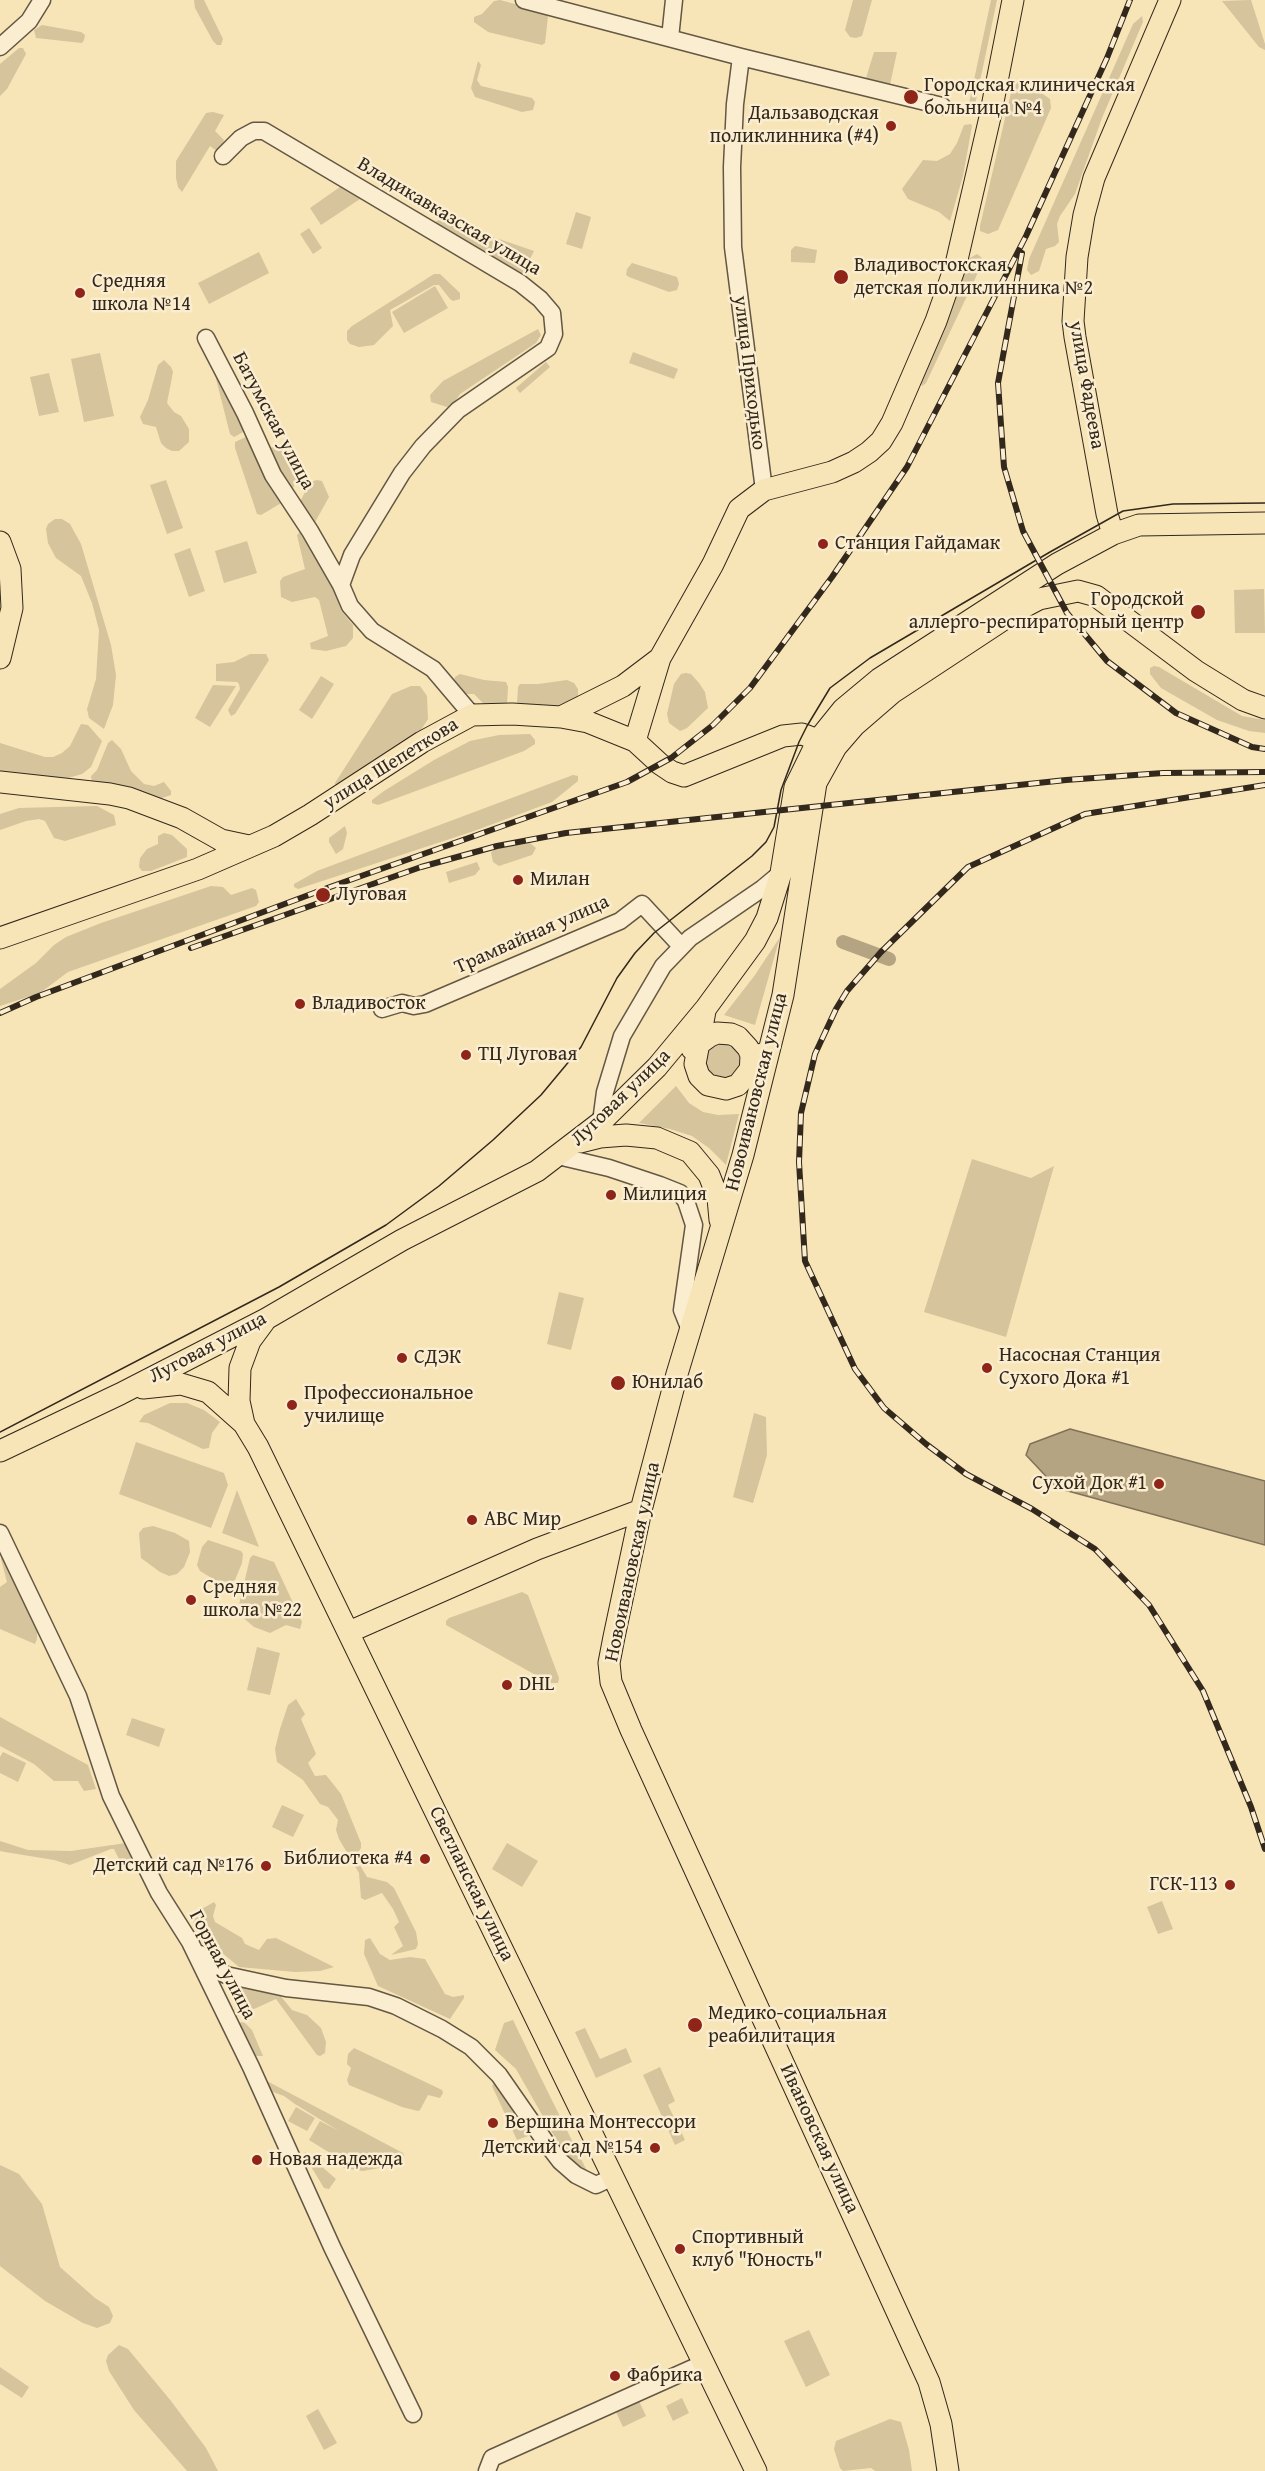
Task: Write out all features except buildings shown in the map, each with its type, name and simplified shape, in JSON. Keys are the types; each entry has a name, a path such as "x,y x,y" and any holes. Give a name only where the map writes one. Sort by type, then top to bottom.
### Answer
{"main road":[{"path":"635,741 660,658 713,564 740,509 764,490 832,472 854,462 881,441 892,423 936,321 956,264 990,117 1013,0"},
{"name":"улица Фадеева","path":"1113,534 1107,514 1075,337 1073,321 1077,257 1084,215 1094,178 1170,0"},
{"name":"Луговая улица","path":"0,1451 120,1394 266,1319 402,1240 537,1171 601,1122 657,1067 706,1008 755,941 767,918 781,873 795,787 818,740 843,709 879,679 1057,564 1113,534 1139,525 1265,523"},
{"path":"0,542 10,569 12,608 0,658"},
{"name":"Новоивановская улица","path":"611,1682 609,1663 641,1510 690,1330 743,1155 786,980 816,783 836,747 855,725 892,693 1039,599 1078,591 1096,596 1196,671 1243,700 1265,708"},
{"path":"561,717 623,686 660,658"},
{"name":"улица Шепеткова","path":"0,938 207,865 289,828 422,742 472,716 494,713 561,717 588,722 635,741 660,764 684,776 783,736 802,734 818,740"},
{"path":"0,782 120,796 148,804 199,826 221,840 250,846"},
{"path":"199,826 213,845 213,855 207,865"},
{"path":"706,1008 694,1064 699,1076 708,1085 720,1089 732,1088 743,1081 771,1042"},
{"path":"657,1067 699,1046 710,1036 717,1033 731,1034 738,1037 748,1048 754,1105"},
{"path":"566,1150 600,1137 626,1135 657,1138 690,1152 700,1162 715,1187 721,1230"},
{"path":"244,1424 239,1401 240,1368 250,1341 266,1319"},
{"name":"Светланская улица","path":"120,1394 151,1386 181,1384 208,1392 244,1424 258,1447 756,2471"},
{"path":"348,1632 537,1549 641,1510"},
{"name":"Ивановская улица","path":"611,1682 925,2371 941,2424 948,2471"}],"street":[{"path":"0,47 29,21 42,0"},
{"path":"524,0 741,57 942,106"},
{"path":"670,38 674,0"},
{"name":"улица Приходько","path":"741,57 735,104 732,167 733,247 764,490"},
{"name":"Владикавказская улица","path":"223,156 240,138 254,131 264,131 520,283 540,299 552,313 554,334 548,348 458,410 423,446 402,473 352,555 342,585"},
{"name":"Батумская улица","path":"206,338 245,413 273,475 342,585"},
{"path":"342,585 350,606 372,631 433,669 472,716"},
{"path":"601,1122 605,1092 622,1036 658,974 681,946 781,873"},
{"name":"Трамвайная улица","path":"382,1010 402,1003 414,1006 425,1004 620,921 642,904 681,946"},
{"path":"566,1150 680,1193 686,1201 694,1224 682,1310 690,1330"},
{"name":"Горная улица","path":"0,1533 78,1696 111,1796 159,1893 190,1942 413,2414"},
{"path":"190,1942 206,1962 226,1975 286,1988 369,1997 396,2007 442,2030 471,2047 499,2075 547,2144 576,2175 596,2185 613,2177"},
{"path":"487,2471 490,2461 496,2456 704,2363"}],"shaded area":[{"path":"194,0 204,0 223,39 221,45 213,41 195,8"},
{"path":"500,0 545,12 548,17 545,43 542,45 488,32 474,22 474,17 482,14 494,1"},
{"path":"853,0 872,0 862,36 856,38 850,37 845,30"},
{"path":"991,0 997,0 972,111 968,108"},
{"path":"1251,0 1265,50 1259,47 1222,1"},
{"path":"1142,16 1143,22 1102,118 1075,194 1057,224 1059,242 1046,249 1039,271 1031,275 1027,270 1029,259 1133,24"},
{"path":"42,25 81,32 85,35 84,40 82,43 36,38 34,30"},
{"path":"19,48 23,48 26,54 7,89 0,96 0,64"},
{"path":"874,52 897,52 888,94 863,88"},
{"path":"478,61 481,65 477,80 481,86 532,98 535,102 533,110 522,112 475,97 471,88"},
{"path":"1018,81 1030,85 1050,99 1051,108 998,230 988,234 980,231 980,226 1013,84"},
{"path":"206,113 224,115 215,131 224,140 223,144 218,152 210,146 182,192 176,178 176,161"},
{"path":"971,124 963,176 950,221 939,212 908,199 902,189 923,160 937,161 950,154 964,125"},
{"path":"340,187 360,199 321,225 310,208"},
{"path":"576,212 591,217 582,249 566,244"},
{"path":"441,219 534,251 521,277 431,224"},
{"path":"309,228 322,248 313,254 300,234"},
{"path":"795,246 817,250 815,263 791,262 791,250"},
{"path":"259,252 269,273 209,304 198,283"},
{"path":"977,254 982,258 982,264 926,383 922,386 970,258"},
{"path":"632,263 677,277 679,284 677,290 669,292 629,277 626,275 627,269"},
{"path":"434,274 440,274 460,293 460,299 453,301 439,285 434,285 390,310 393,326 374,345 359,347 350,344 347,340 347,331 352,326"},
{"path":"435,286 448,308 404,333 392,312"},
{"path":"538,329 541,335 536,343 460,394 452,406 447,407 431,402 430,395 443,381"},
{"path":"633,352 678,369 674,379 629,363"},
{"path":"100,353 114,416 84,422 71,359"},
{"path":"164,360 173,372 167,403 174,412 181,416 189,429 189,442 179,451 166,448 161,443 156,427 143,424 140,417 148,400 158,365"},
{"path":"546,362 550,367 520,393 516,388"},
{"path":"214,371 245,431 234,437 230,434"},
{"path":"49,373 59,412 39,416 30,377"},
{"path":"248,436 283,502 261,515 257,514 235,448 235,442"},
{"path":"287,445 301,472 290,491 267,448"},
{"path":"166,480 183,528 167,534 150,485"},
{"path":"322,481 329,497 314,524 299,504 310,482"},
{"path":"55,519 62,519 70,524 81,544 111,645 116,675 113,705 104,729 89,718 87,709 96,679 99,630 92,603 81,576 56,558 48,543 46,529 48,524"},
{"path":"301,531 333,587 342,612 353,625 353,638 346,646 326,651 311,649 310,643 328,636 319,600 315,597 292,602 281,597 280,581 283,577 305,569 297,535"},
{"path":"247,541 257,573 224,583 215,551"},
{"path":"190,548 205,591 189,597 174,554"},
{"path":"1264,589 1265,633 1235,633 1234,590"},
{"path":"250,654 266,654 269,660 235,714 231,716 228,710 240,689 239,684 216,681 216,664 234,662"},
{"path":"1154,666 1242,716 1265,720 1265,733 1249,731 1217,720 1161,688 1150,674 1150,668"},
{"path":"460,674 506,682 507,704 485,705 474,694 462,694 453,684 455,677"},
{"path":"681,674 691,674 705,692 708,708 687,728 680,731 669,723 667,714 674,684"},
{"path":"321,676 334,684 312,719 299,710"},
{"path":"567,680 574,683 578,689 578,700 573,706 519,707 517,704 520,684"},
{"path":"213,685 236,686 210,727 195,718"},
{"path":"411,686 420,686 427,696 428,719 421,730 336,786 335,783 392,694"},
{"path":"81,724 88,725 102,741 91,767 82,774 68,778 0,772 0,743 45,757 53,757 70,746"},
{"path":"530,734 535,744 524,751 378,805 372,803 372,800 384,791 470,741 499,735"},
{"path":"112,740 121,749 131,771 144,784 154,786 164,782 171,791 171,795 159,799 92,782 91,776 97,770 108,743"},
{"path":"573,775 578,776 578,781 552,802 474,831 298,889 294,887 294,884 317,871"},
{"path":"97,806 114,815 116,825 65,841 54,838 45,821 39,819 0,830 0,814 19,808"},
{"path":"345,826 347,833 343,849 336,854 329,838"},
{"path":"164,833 172,835 187,849 187,857 151,871 142,871 139,867 140,858 147,849 158,844 158,836"},
{"path":"530,843 536,848 532,855 499,866 493,862 491,853 494,849"},
{"path":"477,862 480,869 475,875 449,883 446,872"},
{"path":"211,886 223,887 231,895 252,888 256,890 259,902 256,906 68,972 40,993 0,1006 0,989 36,963 54,945 66,937"},
{"path":"780,937 755,1025 724,1015 755,975"},
{"path":"724,1043 737,1048 742,1061 737,1074 724,1079 711,1074 706,1061 711,1048"},
{"path":"676,1086 689,1103 703,1112 718,1115 739,1114 726,1165 709,1148 692,1136 639,1123"},
{"path":"972,1159 1031,1178 1054,1166 1006,1337 924,1312"},
{"path":"559,1292 584,1298 571,1350 547,1344"},
{"path":"170,1403 187,1403 204,1410 220,1422 212,1433 209,1448 203,1449 148,1423 139,1422 144,1415"},
{"path":"754,1413 766,1417 767,1455 753,1503 733,1497"},
{"name":"Сухой Док #1","path":"1070,1429 1265,1481 1265,1545 1057,1488 1026,1455 1030,1444"},
{"path":"136,1442 224,1473 228,1485 211,1528 119,1494"},
{"path":"237,1490 259,1547 222,1533"},
{"path":"153,1526 175,1533 189,1541 190,1552 184,1567 177,1574 169,1576 160,1572 141,1558 139,1533 143,1528"},
{"path":"208,1540 241,1551 242,1563 235,1580 229,1582 215,1580 200,1571 197,1565 202,1547"},
{"path":"3,1555 37,1625 35,1644 0,1629 0,1587 7,1582 1,1559"},
{"path":"253,1555 274,1562 302,1622 300,1629 286,1625 270,1633 254,1627 240,1615 238,1609 250,1558"},
{"path":"522,1592 528,1595 559,1678 558,1683 550,1683 446,1625 449,1618"},
{"path":"257,1647 280,1653 270,1695 247,1690"},
{"path":"296,1699 305,1714 301,1719 316,1754 308,1763 315,1776 326,1775 341,1794 361,1843 361,1848 355,1857 367,1877 387,1882 394,1888 416,1932 418,1944 416,1949 391,1955 403,1946 394,1927 399,1922 393,1909 382,1893 365,1900 361,1898 359,1873 339,1839 336,1830 338,1820 328,1807 320,1804 303,1780 277,1762 275,1749 280,1729 288,1705"},
{"path":"0,1717 88,1765 96,1789 84,1791 78,1781 54,1781 34,1764 0,1746"},
{"path":"132,1718 165,1729 159,1747 126,1735"},
{"path":"3,1752 26,1763 18,1782 0,1773 0,1757"},
{"path":"282,1805 304,1815 293,1837 272,1827"},
{"path":"0,1841 28,1850 71,1851 126,1843 136,1858 123,1862 114,1849 111,1849 70,1865 0,1851"},
{"path":"507,1843 538,1861 522,1887 492,1869"},
{"path":"1162,1901 1173,1929 1158,1934 1147,1907"},
{"path":"214,1902 216,1905 213,1916 215,1922 242,1938 245,1944 259,1950 267,1939 276,1938 334,1967 320,1971 295,1972 239,1967 194,1929 193,1914"},
{"path":"370,1938 380,1954 390,1960 410,1957 425,1959 445,1994 453,1997 464,1995 450,2019 378,1986 364,1954 365,1940"},
{"path":"241,1986 279,1994 292,2010 307,2015 321,2028 326,2042 325,2053 317,2055 276,1999 254,2009 248,2007 239,1991"},
{"path":"513,2020 589,2175 565,2155 516,2069 495,2050 504,2023"},
{"path":"241,2022 252,2030 263,2056 255,2056 239,2024"},
{"path":"585,2028 600,2059 626,2048 632,2062 596,2078 575,2032"},
{"path":"354,2048 442,2090 443,2093 440,2098 428,2095 418,2111 402,2107 349,2085 347,2080 351,2068 347,2064 348,2054"},
{"path":"660,2067 675,2101 668,2105 685,2140 675,2145 643,2075"},
{"path":"265,2080 403,2153 404,2156 379,2168 363,2171 344,2168 341,2165 343,2161 309,2140 320,2121 339,2131 284,2096 273,2092"},
{"path":"495,2082 501,2084 528,2132 528,2136 517,2140 492,2086"},
{"path":"296,2107 315,2118 307,2131 288,2121"},
{"path":"305,2152 336,2179 329,2189 324,2188 304,2155"},
{"path":"0,2165 19,2174 42,2204 60,2267 95,2298 109,2307 113,2316 110,2323 97,2328 83,2323 45,2301 0,2266"},
{"path":"809,2330 830,2375 806,2387 784,2341"},
{"path":"119,2345 128,2349 171,2401 206,2448 218,2471 187,2471 134,2410 109,2371 106,2361 108,2355"},
{"path":"0,2367 29,2387 22,2398 0,2384"},
{"path":"682,2398 689,2413 673,2421 666,2406"},
{"path":"639,2401 646,2416 623,2427 616,2412"},
{"path":"318,2409 337,2443 324,2450 306,2416"},
{"path":"890,2419 901,2422 912,2471 875,2471 871,2468 843,2471 834,2449 836,2441"}],"waterway":[{"path":"843,942 889,959"}],"tram line":[{"path":"0,1432 279,1287 386,1225 439,1186 493,1140 541,1095 581,1047 617,978 635,953 654,933 752,856 766,842 774,827 781,790 807,726 830,688 870,658 1123,511 1173,504 1265,503"}],"railway":[{"path":"0,1013 36,997 330,887 627,782 671,758 713,725 750,688 832,577 907,467 1026,236 1107,58 1130,0"},
{"path":"1022,253 998,383 1004,467 1023,531 1067,613 1107,661 1176,713 1252,747 1265,749"},
{"path":"191,948 421,867 497,846 566,833 1066,780 1163,773 1265,772"},
{"path":"1265,785 1085,814 968,867 881,952 847,991 836,1009 815,1054 801,1113 799,1162 805,1261 855,1369 884,1408 926,1444 966,1474 1032,1509 1095,1549 1149,1605 1203,1691 1251,1807 1265,1849"}],"place":[{"name":"Городская клиническая больница №4","path":"911,97"},
{"name":"Дальзаводская поликлинника (#4)","path":"891,126"},
{"name":"Владивостокская детская поликлинника №2","path":"841,277"},
{"name":"Средняя школа №14","path":"80,293"},
{"name":"Станция Гайдамак","path":"823,544"},
{"name":"Городской аллерго-респираторный центр","path":"1198,612"},
{"name":"Милан","path":"518,880"},
{"name":"Луговая","path":"323,895"},
{"name":"Владивосток","path":"300,1004"},
{"name":"ТЦ Луговая","path":"466,1055"},
{"name":"Милиция","path":"611,1195"},
{"name":"СДЭК","path":"402,1358"},
{"name":"Насосная Станция Сухого Дока #1","path":"987,1368"},
{"name":"Юнилаб","path":"618,1383"},
{"name":"Профессиональное училище","path":"292,1405"},
{"name":"Сухой Док #1","path":"1159,1484"},
{"name":"ABC Мир","path":"472,1520"},
{"name":"Средняя школа №22","path":"191,1600"},
{"name":"DHL","path":"507,1685"},
{"name":"Библиотека #4","path":"425,1859"},
{"name":"Детский сад №176","path":"266,1866"},
{"name":"ГСК-113","path":"1230,1885"},
{"name":"Медико-социальная реабилитация","path":"695,2025"},
{"name":"Вершина Монтессори","path":"493,2123"},
{"name":"Детский сад №154","path":"655,2148"},
{"name":"Новая надежда","path":"257,2160"},
{"name":"Спортивный клуб \"Юность\"","path":"680,2249"},
{"name":"Фабрика","path":"615,2376"}]}
